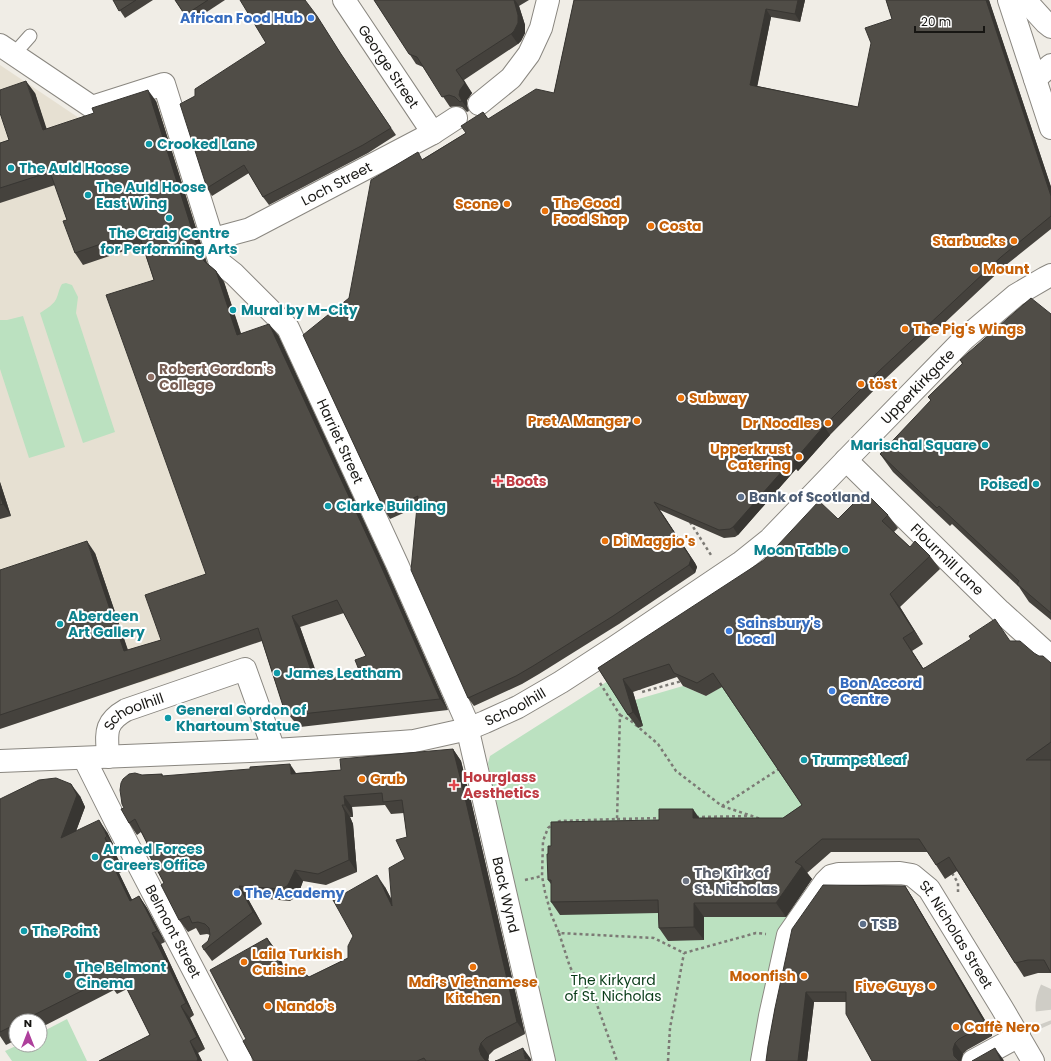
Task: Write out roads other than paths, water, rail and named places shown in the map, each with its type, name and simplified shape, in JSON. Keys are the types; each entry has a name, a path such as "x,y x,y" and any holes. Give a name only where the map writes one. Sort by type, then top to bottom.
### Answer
{"street":[{"name":"George Street","path":"344,0 433,132"},
{"path":"479,104 511,78 529,54 541,28 548,0"},
{"path":"1009,0 1043,72 1051,128"},
{"path":"1025,0 1051,27"},
{"path":"7,50 92,108 164,84 213,239"},
{"name":"Loch Street","path":"213,239 250,229 433,132 456,118"},
{"name":"Harriet Street","path":"213,239 220,262 288,328 403,578 465,718 468,729"},
{"name":"Upperkirkgate","path":"718,565 755,551 770,540 964,339 1016,294 1051,275"},
{"name":"Flourmill Lane","path":"846,460 1000,611 1051,657"},
{"name":"Schoolhill","path":"0,762 274,750 414,741 468,729 524,704 615,648 718,565"},
{"name":"Schoolhill","path":"108,757 107,735 109,725 111,721 121,713 148,702 245,669 274,750"},
{"name":"Back Wynd","path":"468,729 502,885 541,1051"},
{"name":"Belmont Street","path":"84,758 241,1061"},
{"name":"St. Nicholas Street","path":"762,1061 770,1016 788,935 825,882 831,876 839,874 900,873 912,876 930,889 1033,1061"},
{"path":"186,957 206,946"},
{"path":"973,1061 1019,1036"},
{"path":"520,1051 541,1051"}],"lane":[{"path":"7,50 30,36"}],"tunnel":[{"path":"1051,989 1046,1006 1051,1024"}],"place":[{"name":"African Food Hub","path":"311,18"},
{"name":"Crooked Lane","path":"149,144"},
{"name":"The Auld Hoose","path":"11,168"},
{"name":"The Auld Hoose East Wing","path":"88,195"},
{"name":"Scone","path":"507,204"},
{"name":"The Good Food Shop","path":"545,211"},
{"name":"The Craig Centre for Performing Arts","path":"169,218"},
{"name":"Costa","path":"651,226"},
{"name":"Starbucks","path":"1014,241"},
{"name":"Mount","path":"975,269"},
{"name":"Mural by M-City","path":"233,310"},
{"name":"The Pig's Wings","path":"905,329"},
{"name":"Robert Gordon's College","path":"151,377"},
{"name":"töst","path":"861,384"},
{"name":"Subway","path":"681,398"},
{"name":"Pret A Manger","path":"637,421"},
{"name":"Dr Noodles","path":"828,423"},
{"name":"Marischal Square","path":"985,445"},
{"name":"Upperkrust Catering","path":"799,457"},
{"name":"Boots","path":"498,481"},
{"name":"Poised","path":"1036,484"},
{"name":"Bank of Scotland","path":"741,497"},
{"name":"Clarke Building","path":"328,506"},
{"name":"Di Maggio's","path":"605,541"},
{"name":"Moon Table","path":"845,550"},
{"name":"Aberdeen Art Gallery","path":"60,624"},
{"name":"Sainsbury's Local","path":"729,631"},
{"name":"James Leatham","path":"277,673"},
{"name":"Bon Accord Centre","path":"832,691"},
{"name":"General Gordon of Khartoum Statue","path":"168,718"},
{"name":"Trumpet Leaf","path":"804,760"},
{"name":"Grub","path":"362,779"},
{"name":"Hourglass Aesthetics","path":"454,785"},
{"name":"Armed Forces Careers Office","path":"95,857"},
{"name":"The Kirk of St. Nicholas","path":"686,881"},
{"name":"The Academy","path":"237,893"},
{"name":"TSB","path":"863,924"},
{"name":"The Point","path":"24,931"},
{"name":"Laila Turkish Cuisine","path":"244,962"},
{"name":"Mai’s Vietnamese Kitchen","path":"473,967"},
{"name":"The Belmont Cinema","path":"68,975"},
{"name":"Moonfish","path":"804,976"},
{"name":"Five Guys","path":"932,986"},
{"name":"Nando's","path":"268,1006"},
{"name":"Caffè Nero","path":"956,1027"}],"park label":[{"name":"The Kirkyard of St. Nicholas","path":"613,988"}]}
